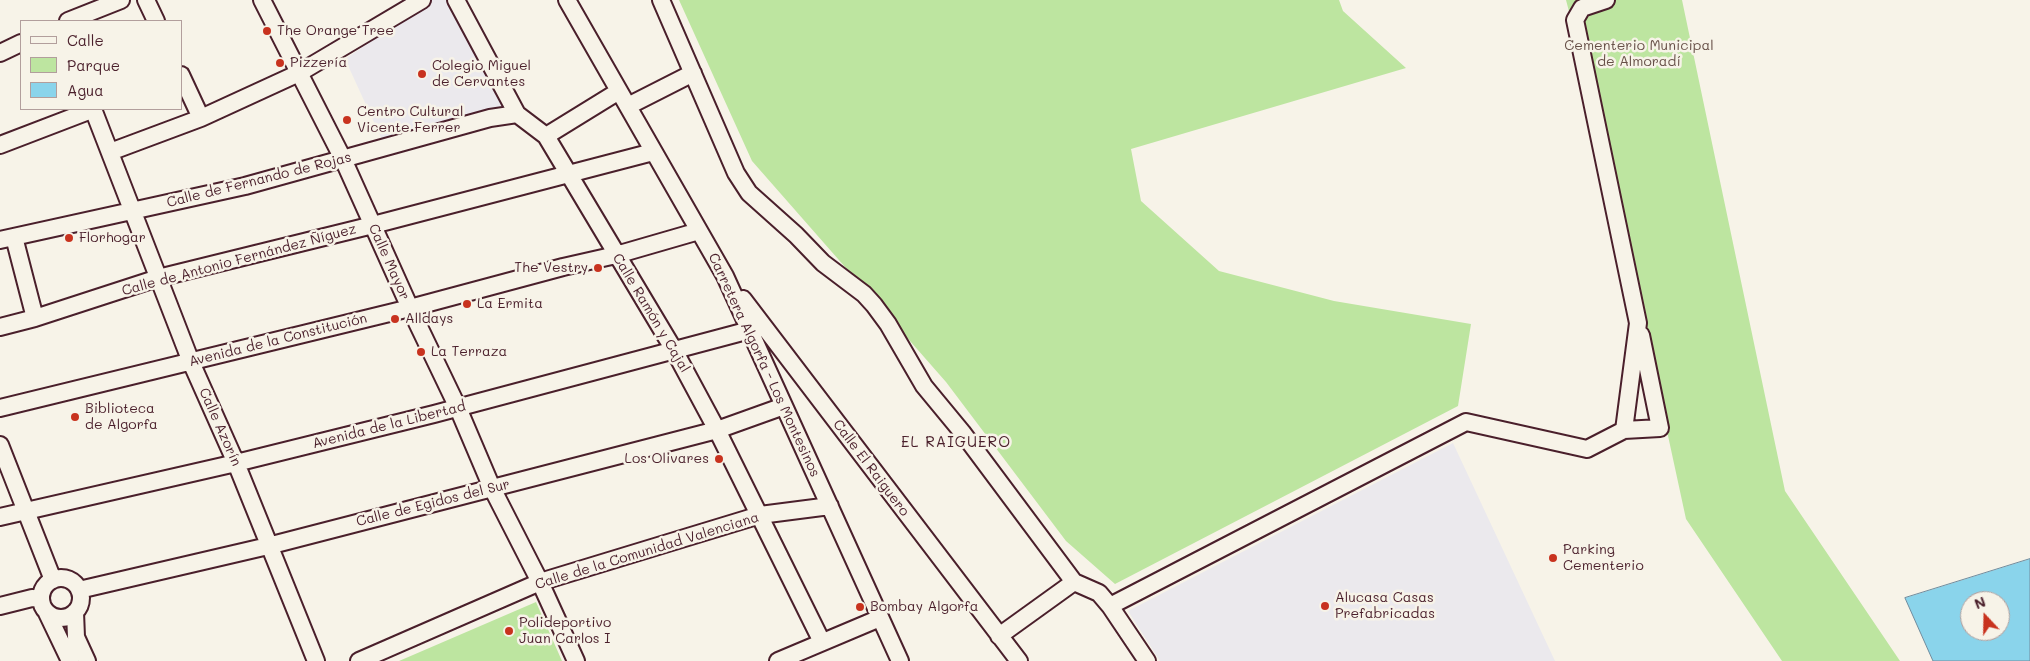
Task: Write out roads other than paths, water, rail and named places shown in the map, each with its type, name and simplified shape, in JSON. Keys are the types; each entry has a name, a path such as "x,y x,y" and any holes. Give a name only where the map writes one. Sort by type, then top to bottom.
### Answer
{"street":[{"path":"71,20 121,0"},
{"path":"146,0 156,20"},
{"name":"Calle Mayor","path":"262,0 344,159 410,308 458,408 492,488 540,582 576,661"},
{"path":"110,152 202,118 299,73 422,0"},
{"name":"Carretera Algorfa - Los Montesinos","path":"567,0 725,276 900,661"},
{"path":"661,0 736,173 749,193 796,235 822,263 864,294 874,305 888,324 924,386 962,432 1074,582 1099,593 1148,661"},
{"name":"Calle Ramón y Cajal","path":"461,1 517,114 546,136 674,350 717,430 822,642"},
{"path":"1110,606 1466,422 1587,449 1624,430 1660,428 1576,20 1582,8 1599,1"},
{"path":"0,54 20,44"},
{"path":"628,106 693,73"},
{"path":"182,77 202,118"},
{"path":"546,136 619,91"},
{"path":"0,146 91,110"},
{"name":"Calle Azorín","path":"94,110 191,362 236,463 316,661"},
{"name":"Calle de Fernando de Rojas","path":"7,239 245,186 490,118 517,114"},
{"name":"Calle de Antonio Fernández Ñíguez","path":"0,327 35,318 158,278 373,225 653,152"},
{"name":"Avenida de la Constitución","path":"0,408 410,308 563,267 616,255 699,231"},
{"path":"7,239 35,318"},
{"name":"Calle El Raiguero","path":"725,276 1019,661"},
{"path":"1624,430 1638,323"},
{"name":"Avenida de la Libertad","path":"0,517 236,463 458,408 750,330"},
{"name":"Calle de Egidos del Sur","path":"79,590 268,546 717,430 784,406"},
{"path":"0,445 53,580"},
{"name":"Calle de la Comunidad Valenciana","path":"359,661 540,582 760,515 830,506"},
{"path":"70,661 44,606 42,591 53,580 68,580 75,584 79,590 81,598 75,612 76,637 87,661"},
{"path":"999,636 1074,582"},
{"path":"0,606 32,598 44,606 54,617 69,617 75,612"},
{"path":"778,661 880,618"}],"water":[{"path":"2030,559 2030,661 1933,661 1905,598"}],"place":[{"name":"The Orange Tree","path":"267,31"},
{"name":"Pizzería","path":"280,63"},
{"name":"Colegio Miguel de Cervantes","path":"422,74"},
{"name":"Centro Cultural Vicente Ferrer","path":"347,120"},
{"name":"Florhogar","path":"69,238"},
{"name":"The Vestry","path":"598,268"},
{"name":"La Ermita","path":"467,304"},
{"name":"Alldays","path":"395,319"},
{"name":"La Terraza","path":"421,352"},
{"name":"Biblioteca de Algorfa","path":"75,417"},
{"name":"Los Olivares","path":"719,459"},
{"name":"Parking Cementerio","path":"1553,558"},
{"name":"Alucasa Casas Prefabricadas","path":"1325,606"},
{"name":"Bombay Algorfa","path":"860,607"},
{"name":"Polideportivo Juan Carlos I","path":"509,631"}],"district":[{"name":"EL RAIGUERO","path":"956,442"}],"park label":[{"name":"Cementerio Municipal de Almoradí","path":"1639,54"}]}
